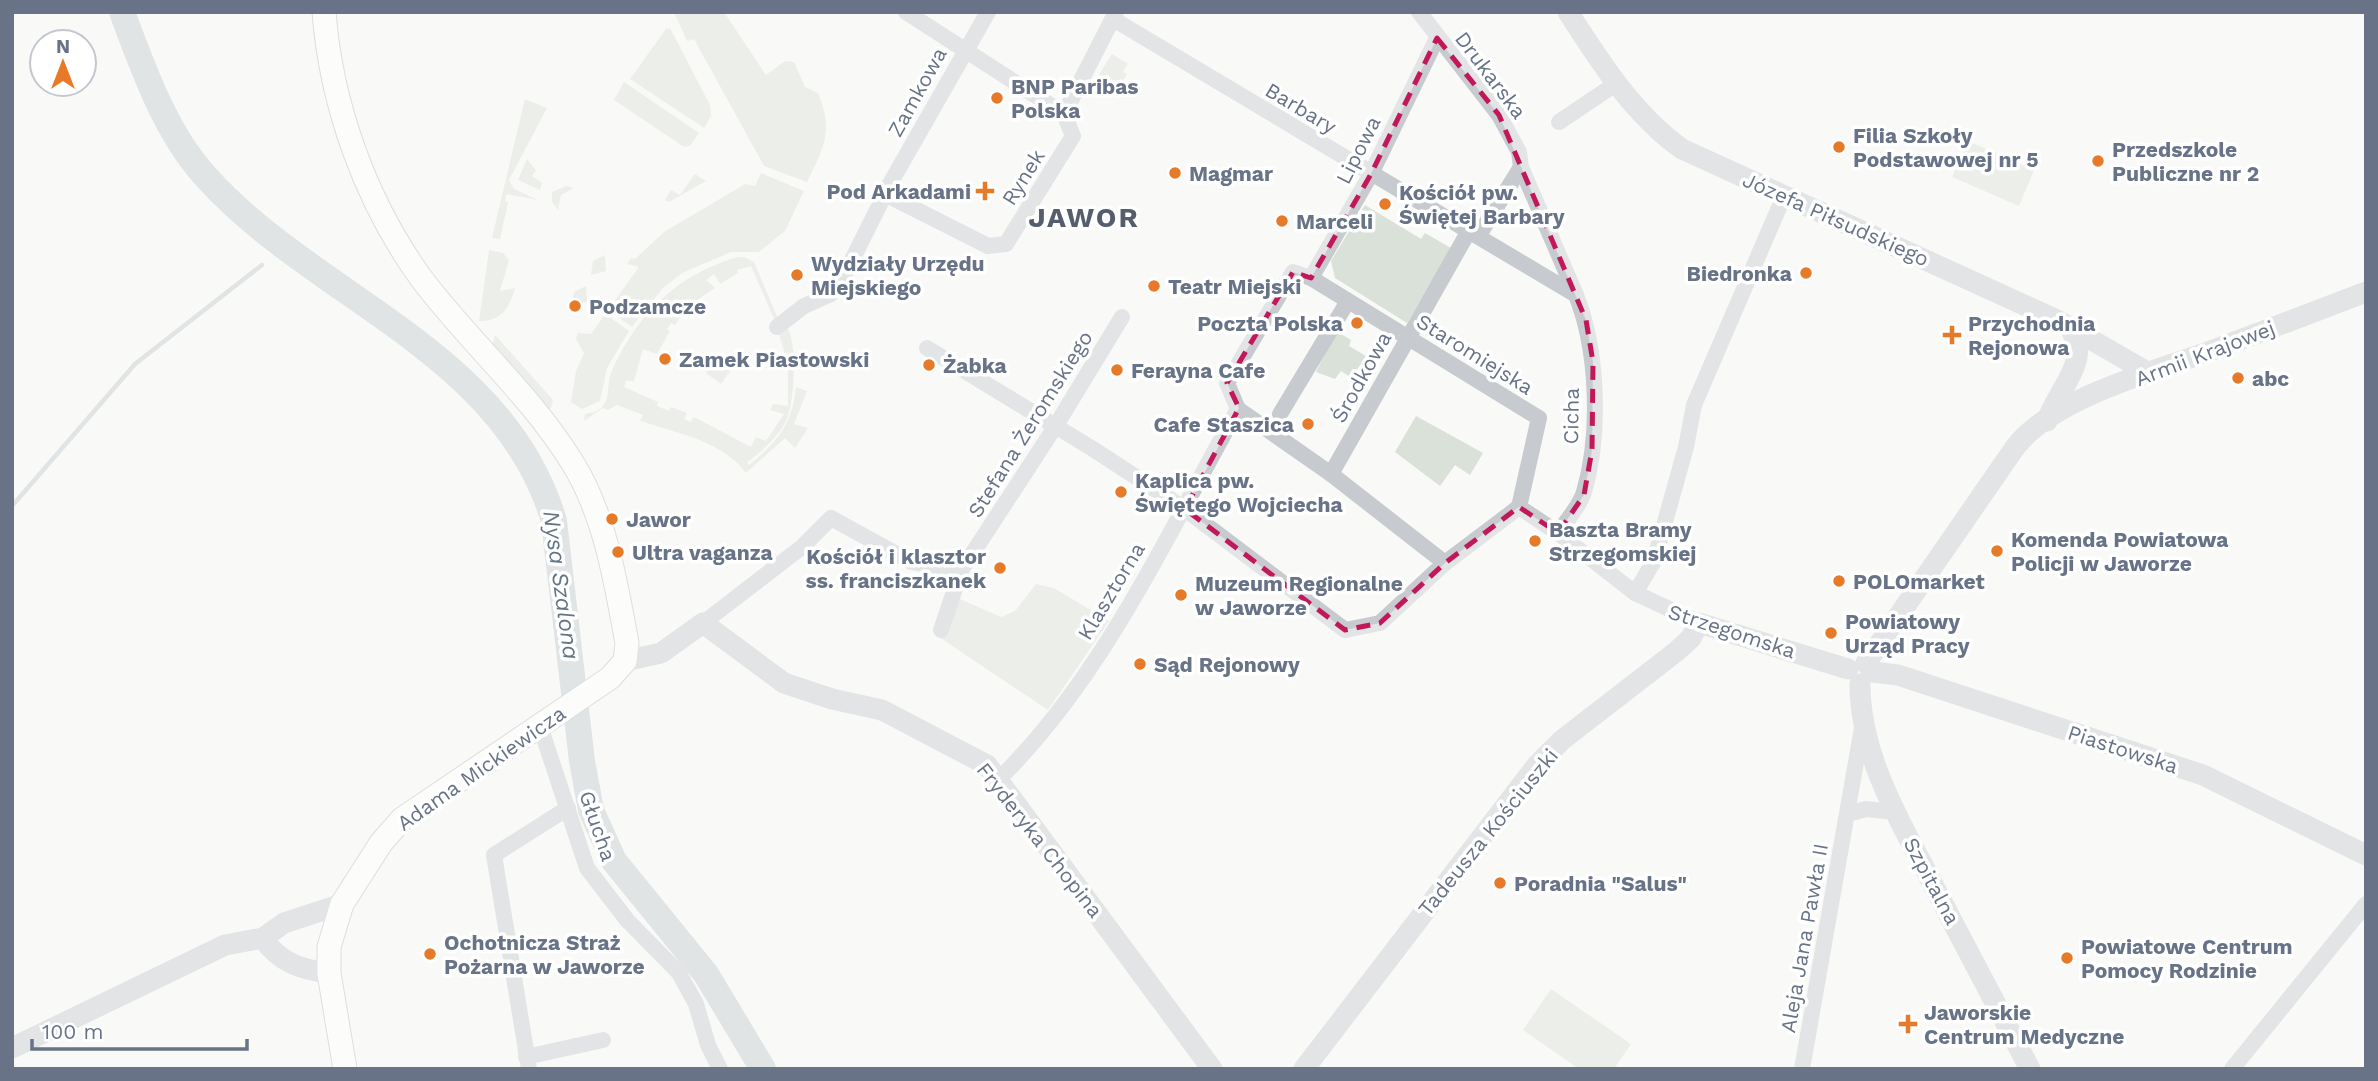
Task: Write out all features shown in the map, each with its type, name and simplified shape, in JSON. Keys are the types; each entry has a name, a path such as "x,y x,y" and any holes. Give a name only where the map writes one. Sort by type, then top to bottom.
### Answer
{"main road":[{"path":"324,12 340,110 386,223 422,279 545,424 573,463 594,505 627,643 617,670"},
{"name":"Adama Mickiewicza","path":"345,1069 329,974 332,932 342,904 394,826 617,670"}],"street":[{"path":"906,12 964,52 1064,114 1114,16"},
{"name":"Zamkowa","path":"777,327 804,306 831,294 840,285 886,194 988,12"},
{"name":"Drukarska","path":"1419,12 1499,115 1519,152 1521,167 1576,295"},
{"name":"Józefa Piłsudskiego","path":"1568,12 1617,83 1655,130 1682,149 2062,322 2072,332 2149,373"},
{"name":"Barbary","path":"1114,16 1243,94 1250,103 1474,232 1576,295"},
{"name":"Lipowa","path":"1311,278 1371,174 1437,38"},
{"path":"1559,122 1617,83"},
{"name":"Rynek","path":"886,194 988,246 1006,244 1073,136 1064,114"},
{"name":"Środkowa","path":"1331,474 1407,337 1474,232 1521,167"},
{"path":"1634,593 1654,561 1686,447 1694,405 1784,196"},
{"path":"1311,278 1293,272 1227,383 1238,408 1331,474 1445,563"},
{"name":"Staromiejska","path":"1311,278 1539,418 1519,507"},
{"name":"Armii Krajowej","path":"1867,672 1881,644 2016,446 2047,421 2084,400 2149,373 2366,292"},
{"name":"Cicha","path":"1558,533 1584,495 1592,450 1593,362 1586,320 1576,295"},
{"path":"1280,414 1348,301"},
{"name":"Stefana Żeromskiego","path":"941,630 961,571 1055,427 1122,317"},
{"name":"Armii Krajowej","path":"2047,421 2052,404 2079,355 2078,342 2072,332"},
{"path":"927,348 1185,509 1345,630 1380,623 1445,563 1519,507"},
{"name":"Klasztorna","path":"998,780 1066,706 1185,509 1238,408"},
{"name":"Strzegomska","path":"1519,507 1558,533 1634,593 1699,623 1867,672"},
{"path":"617,670 661,653 791,555 831,519 911,562 961,571"},
{"name":"Fryderyka Chopina","path":"703,623 784,683 832,699 882,710 906,720 982,762 1212,1069"},
{"name":"Tadeusza Kościuszki","path":"1304,1069 1537,765 1562,740 1677,651 1691,638 1699,623"},
{"name":"Szpitalna","path":"1867,672 1863,726 1895,812 2030,1069"},
{"name":"Piastowska","path":"1867,672 2203,775 2366,855"},
{"name":"Głucha","path":"544,723 587,868 627,920 679,973 689,989 708,1045 720,1069"},
{"name":"Aleja Jana Pawła II","path":"1802,1069 1863,726"},
{"path":"568,807 494,855 528,1063 603,1040"},
{"path":"1848,814 1867,809 1895,812"},
{"path":"12,1048 225,945 263,938 284,923 342,904"},
{"path":"2232,1069 2366,904"},
{"path":"263,938 268,947 294,966 329,974"}],"highlighted area":[{"path":"1437,38 1499,115 1586,320 1593,362 1592,450 1584,495 1558,533 1519,507 1445,563 1380,623 1345,630 1185,509 1239,408 1227,383 1293,272 1311,278 1371,174"}],"shaded area":[{"path":"674,12 724,12 766,75 785,61 794,62 805,87 818,93 825,118 825,139 807,182 764,166 694,39 687,41"},
{"path":"670,28 710,105 711,116 704,128 630,79 666,29"},
{"path":"1112,54 1128,64 1123,72 1127,74 1115,95 1104,87 1107,82 1098,76"},
{"path":"624,82 699,133 690,146 684,147 614,100"},
{"path":"525,99 547,108 509,180 514,189 538,200 506,194 505,201 508,202 500,239 492,238"},
{"path":"1968,141 2034,170 2019,206 1952,177"},
{"path":"527,159 536,170 532,176 542,183 540,190 518,180"},
{"path":"761,173 804,191 785,231 759,252 731,252 682,273 662,289 632,327 608,310 639,267 627,264 631,258 635,259 664,232 745,184 755,186"},
{"path":"695,174 706,181 669,202 665,200 671,190 680,195"},
{"path":"566,186 574,188 561,195 558,210 552,202 552,192"},
{"path":"1365,205 1421,239 1425,233 1451,248 1407,323 1335,278 1331,261"},
{"path":"489,250 503,253 509,260 500,291 515,288 510,301 499,316 479,321"},
{"path":"605,255 606,271 591,275 593,261"},
{"path":"736,257 744,257 754,262 779,321 775,321 751,266 737,270 738,273 720,284 714,274 706,280 715,288 693,303 690,299 683,304 685,310 675,325 671,323 667,329 670,331 657,354 643,349 634,381 626,381 624,387 658,402 657,406 669,411 671,407 687,413 684,419 690,422 694,417 751,447 756,437 766,441 784,414 770,410 773,404 788,406 788,365 779,334 787,327 794,360 793,389 788,414 773,440 747,462 749,465 782,431 791,412 796,387 807,391 794,424 808,428 795,448 785,438 746,473 737,462 712,446 640,421 643,415 617,405 608,410 603,408 584,421 585,414 598,410 604,404 611,373 619,356 652,309 680,284 696,274"},
{"path":"586,286 587,302 572,305 574,292"},
{"path":"605,314 629,331 607,368 600,401 582,409 571,402 576,371 584,353 576,339 578,333 591,334"},
{"path":"1336,331 1351,340 1349,346 1366,356 1352,378 1341,371 1335,379 1316,372"},
{"path":"495,335 553,400 551,408 549,409 493,344"},
{"path":"727,354 733,367 721,384 706,373 716,357"},
{"path":"1416,416 1483,453 1470,475 1455,465 1440,486 1395,452"},
{"path":"1036,584 1054,588 1109,621 1048,710 939,637 953,596 1001,617 1015,611"},
{"path":"1551,989 1631,1044 1614,1069 1579,1069 1523,1030"}],"waterway":[{"name":"Nysa Szalona","path":"122,12 156,99 191,159 206,177 250,220 451,370 494,413 529,462 554,521 582,761 591,810 614,861 706,974 763,1069"},
{"path":"12,506 135,364 262,265"}],"place":[{"name":"BNP Paribas Polska","path":"997,98"},
{"name":"Filia Szkoły Podstawowej nr 5","path":"1839,147"},
{"name":"Przedszkole Publiczne nr 2","path":"2098,161"},
{"name":"Magmar","path":"1175,173"},
{"name":"Pod Arkadami","path":"985,191"},
{"name":"Kościół pw. Świętej Barbary","path":"1385,204"},
{"name":"Marceli","path":"1282,221"},
{"name":"Biedronka","path":"1806,273"},
{"name":"Wydziały Urzędu Miejskiego","path":"797,275"},
{"name":"Teatr Miejski","path":"1154,286"},
{"name":"Podzamcze","path":"575,306"},
{"name":"Poczta Polska","path":"1357,323"},
{"name":"Przychodnia Rejonowa","path":"1952,335"},
{"name":"Zamek Piastowski","path":"665,359"},
{"name":"Żabka","path":"929,365"},
{"name":"Ferayna Cafe","path":"1117,370"},
{"name":"abc","path":"2238,378"},
{"name":"Cafe Staszica","path":"1308,424"},
{"name":"Kaplica pw. Świętego Wojciecha","path":"1121,492"},
{"name":"Jawor","path":"612,519"},
{"name":"Baszta Bramy Strzegomskiej","path":"1535,541"},
{"name":"Komenda Powiatowa Policji w Jaworze","path":"1997,551"},
{"name":"Ultra vaganza","path":"618,552"},
{"name":"Kościół i klasztor ss. franciszkanek","path":"1000,568"},
{"name":"POLOmarket","path":"1839,581"},
{"name":"Muzeum Regionalne w Jaworze","path":"1181,595"},
{"name":"Powiatowy Urząd Pracy","path":"1831,633"},
{"name":"Sąd Rejonowy","path":"1140,664"},
{"name":"Poradnia \"Salus\"","path":"1500,883"},
{"name":"Ochotnicza Straż Pożarna w Jaworze","path":"430,954"},
{"name":"Powiatowe Centrum Pomocy Rodzinie","path":"2067,958"},
{"name":"Jaworskie Centrum Medyczne","path":"1908,1024"}],"district":[{"name":"JAWOR","path":"1084,217"}]}
